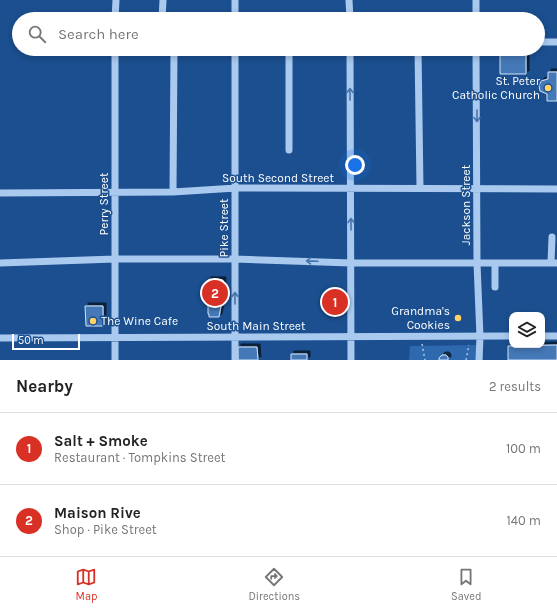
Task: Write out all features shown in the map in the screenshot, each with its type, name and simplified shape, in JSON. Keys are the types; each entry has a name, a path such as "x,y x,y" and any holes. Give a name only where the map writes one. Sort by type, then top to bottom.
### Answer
{"street":[{"path":"116,0 116,12"},
{"path":"162,12 163,0"},
{"path":"235,0 235,12"},
{"path":"350,0 350,12"},
{"path":"476,0 476,12"},
{"path":"545,42 557,42"},
{"name":"Perry Street","path":"115,56 115,360"},
{"path":"173,192 174,56"},
{"name":"Pike Street","path":"235,56 235,360"},
{"path":"288,56 288,150"},
{"path":"350,56 351,360"},
{"path":"418,56 420,188"},
{"name":"Jackson Street","path":"476,56 477,263 480,337 478,360"},
{"name":"South Second Street","path":"0,193 173,192 236,188 557,189"},
{"path":"0,263 115,259 235,259 351,263 554,263 552,237"},
{"path":"495,263 495,287"},
{"name":"South Main Street","path":"0,338 509,336"},
{"path":"545,336 557,336"}],"path":[{"path":"422,336 424,360"},
{"path":"466,360 470,337"}],"shaded area":[{"path":"483,345 483,360 409,360 410,346"}],"building":[{"path":"500,56 526,56 526,74 500,74"},
{"name":"St. Peter Catholic Church","path":"548,72 557,72 557,101 547,101 547,94 540,91 539,86 541,81 548,79"},
{"path":"208,280 223,280 222,306 219,317 209,317 208,314"},
{"path":"85,306 103,306 103,326 86,326"},
{"path":"545,345 557,345 557,360 508,360 508,346 509,348 545,348"},
{"path":"238,347 257,347 258,360 238,360"},
{"path":"291,354 307,354 307,360 291,360"},
{"path":"442,355 446,355 448,360 439,360"}],"place":[{"name":"St. Peter Catholic Church","path":"548,88"},
{"name":"Maison Rive","path":"215,293"},
{"name":"Salt + Smoke","path":"335,302"},
{"name":"Grandma's Cookies","path":"458,318"},
{"name":"The Wine Cafe","path":"93,321"}]}
